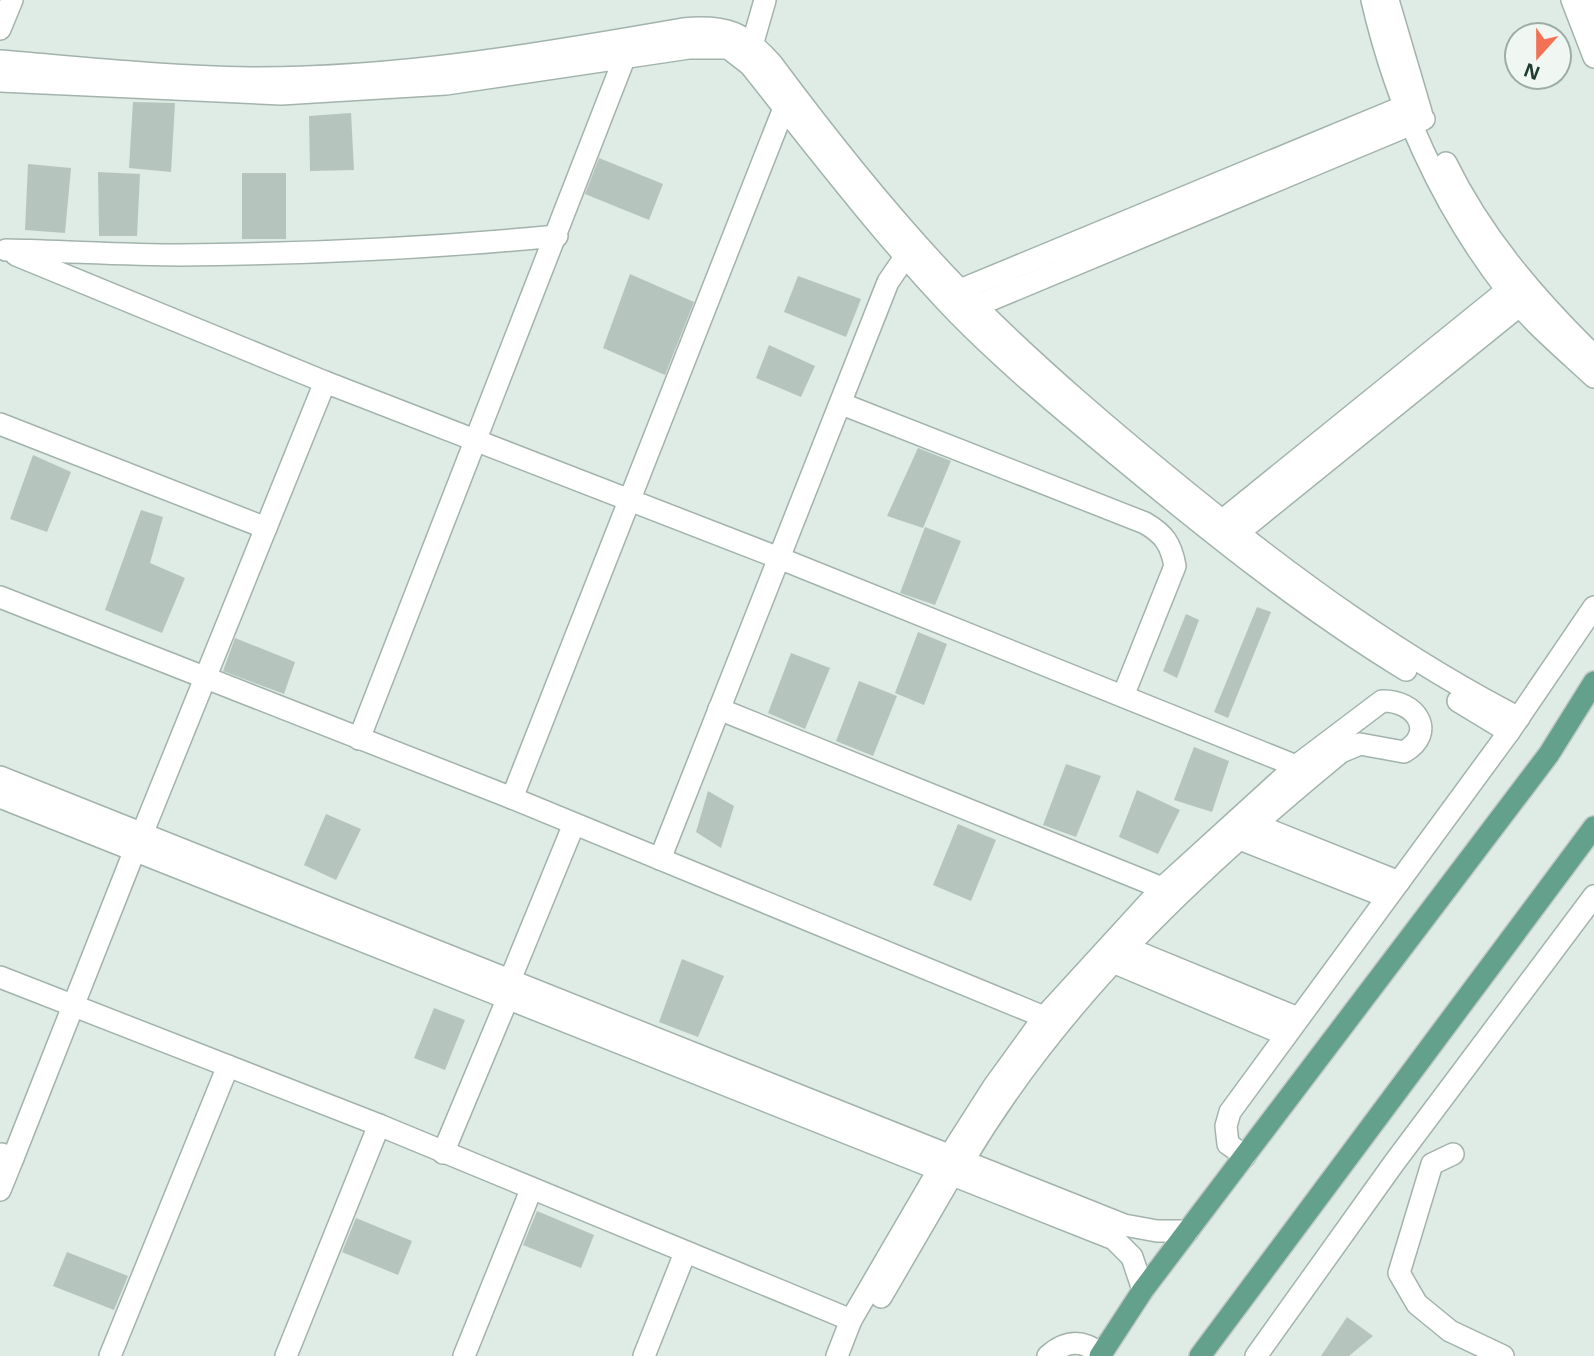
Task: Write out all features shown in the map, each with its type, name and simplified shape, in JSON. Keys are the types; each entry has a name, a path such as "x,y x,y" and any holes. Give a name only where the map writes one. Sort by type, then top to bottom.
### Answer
{"main road":[{"path":"1100,1355 1143,1290 1549,754 1594,682"},
{"path":"1200,1356 1594,827"}],"street":[{"path":"0,29 12,0"},
{"path":"753,42 765,0"},
{"path":"1371,0 1382,46 1414,113 1451,205 1594,377"},
{"path":"1388,0 1414,113"},
{"path":"1572,0 1594,57"},
{"path":"1587,0 1594,18"},
{"path":"0,61 250,78 348,75 443,67 708,26 734,32 753,42 951,293"},
{"path":"0,81 281,94 446,84 689,48 728,48 750,65 905,257 951,293 1080,424 1223,532 1362,643 1514,725"},
{"path":"359,739 624,59"},
{"path":"512,798 784,108"},
{"path":"951,293 1414,113"},
{"path":"967,309 1414,113"},
{"path":"3,249 179,255 391,249 557,236"},
{"path":"3,249 325,382 779,558 1296,766"},
{"path":"660,859 888,282 905,257"},
{"path":"1521,292 1594,356"},
{"path":"1223,532 1521,292"},
{"path":"0,1189 6,1155 73,1006 325,382"},
{"path":"842,404 1145,523 1161,532 1172,548 1175,566 1123,696"},
{"path":"0,424 266,528"},
{"path":"0,597 204,680 512,798 1044,1017"},
{"path":"1244,1156 1228,1144 1226,1126 1230,1112 1514,725 1594,607"},
{"path":"837,1356 851,1320 951,1165 997,1106 1034,1055 1113,952 1162,888 1238,828 1351,746 1360,744 1404,752 1413,747 1421,726 1417,715 1395,701 1382,701 1296,766 1238,828 1175,896 1113,952 1044,1017 994,1086 951,1165 861,1331 850,1356"},
{"path":"719,709 1162,888"},
{"path":"0,777 138,843"},
{"path":"0,797 138,843 951,1165 1124,1225 1157,1231 1188,1231"},
{"path":"443,1153 573,824"},
{"path":"1238,828 1393,889"},
{"path":"1256,1356 1394,1163 1594,896"},
{"path":"1113,952 1292,1027"},
{"path":"0,977 379,1125 851,1320"},
{"path":"110,1356 228,1066"},
{"path":"286,1356 379,1125"},
{"path":"1453,1154 1432,1164 1399,1273 1417,1304 1450,1331 1503,1356"},
{"path":"951,1165 1114,1239 1132,1257 1143,1290"},
{"path":"464,1356 531,1190"},
{"path":"644,1356 685,1253"},
{"path":"1048,1356 1062,1345 1076,1342 1088,1344 1100,1355"}],"building":[{"path":"133,102 175,103 171,172 129,168"},
{"path":"351,113 354,170 310,171 309,116"},
{"path":"599,158 663,184 649,220 585,194"},
{"path":"28,164 71,168 65,233 25,230"},
{"path":"98,172 140,174 137,236 99,236"},
{"path":"242,173 286,173 286,239 242,239"},
{"path":"630,274 694,302 665,375 603,348"},
{"path":"798,276 861,299 846,337 784,312"},
{"path":"769,345 815,366 801,397 756,378"},
{"path":"918,448 951,461 923,528 887,516"},
{"path":"33,455 71,472 47,532 10,519"},
{"path":"141,510 163,517 150,563 185,578 162,633 105,610"},
{"path":"925,527 961,541 935,605 900,593"},
{"path":"1257,607 1271,612 1228,718 1214,712"},
{"path":"1186,614 1199,620 1177,678 1163,671"},
{"path":"918,632 947,644 924,705 895,693"},
{"path":"235,638 295,662 284,694 223,671"},
{"path":"791,653 830,668 805,729 768,713"},
{"path":"859,681 897,696 873,756 836,741"},
{"path":"1194,747 1229,761 1212,812 1174,800"},
{"path":"1066,764 1101,776 1076,837 1043,825"},
{"path":"1137,790 1180,810 1158,854 1119,837"},
{"path":"708,791 734,806 721,848 696,832"},
{"path":"326,814 361,829 336,880 304,865"},
{"path":"958,824 996,840 971,901 933,885"},
{"path":"682,959 724,976 698,1037 659,1022"},
{"path":"434,1008 465,1020 445,1070 414,1058"},
{"path":"537,1211 594,1235 581,1268 523,1245"},
{"path":"356,1218 412,1241 398,1275 342,1252"},
{"path":"67,1252 128,1276 114,1310 53,1286"},
{"path":"1347,1317 1373,1336 1349,1356 1321,1356"}]}
